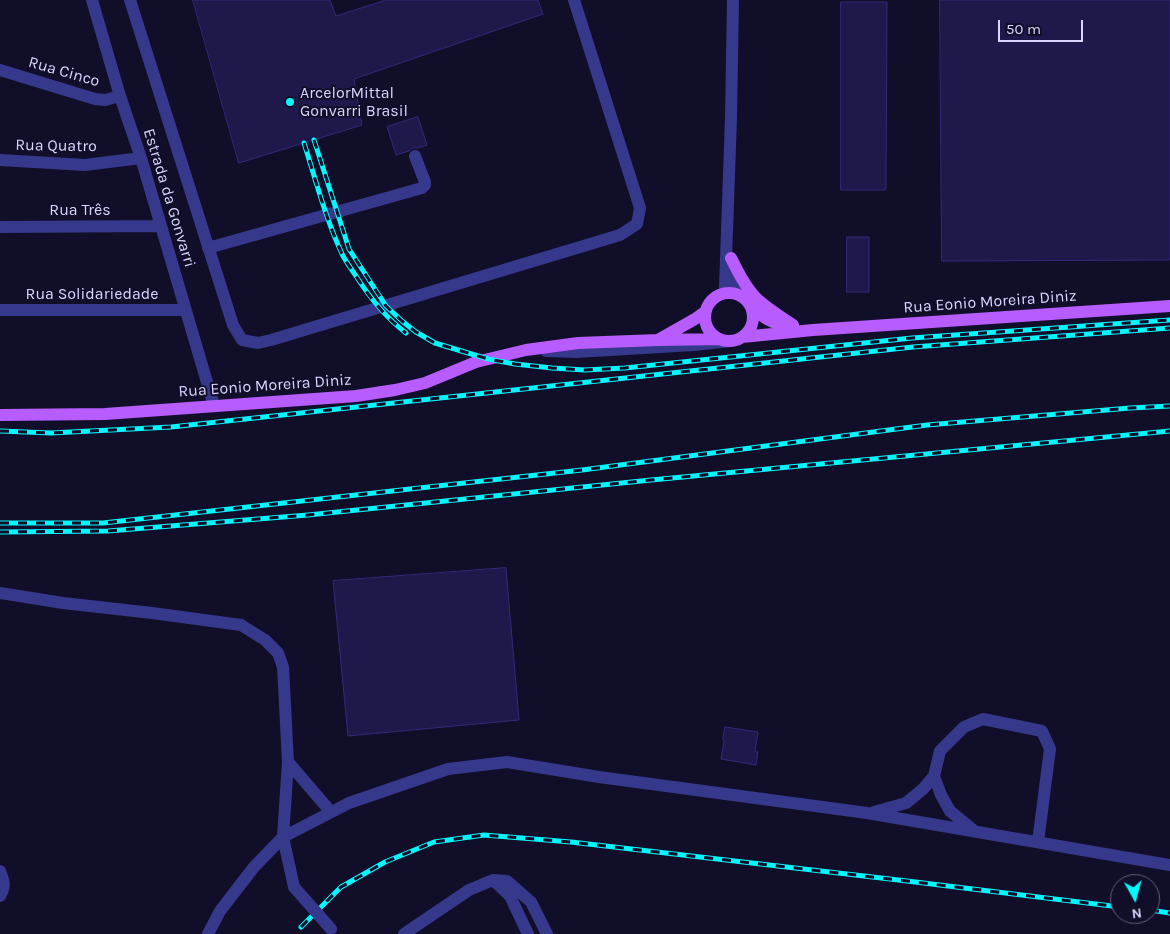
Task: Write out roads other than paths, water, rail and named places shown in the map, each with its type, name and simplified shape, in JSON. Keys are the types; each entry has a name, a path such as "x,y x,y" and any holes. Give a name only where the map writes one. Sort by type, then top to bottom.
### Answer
{"main road":[{"path":"730,258 757,299 793,325"},
{"path":"731,293 745,298 751,306 754,317 750,328 731,339 711,332 706,322 706,311 710,302 717,296 731,293"},
{"name":"Rua Eonio Moreira Diniz","path":"751,306 774,323 813,330"},
{"name":"Rua Eonio Moreira Diniz","path":"0,415 106,414 356,396 396,390 425,383 476,362 526,350 578,343 731,339 813,330 1170,306"},
{"name":"Rua Eonio Moreira Diniz","path":"658,340 706,311"}],"street":[{"name":"Estrada da Gonvarri","path":"92,0 214,406"},
{"path":"130,0 233,326 242,340 258,343 620,234 637,224 640,208 574,0"},
{"path":"731,293 725,286 728,236 733,0"},
{"name":"Rua Cinco","path":"0,70 95,99 105,100 120,96"},
{"path":"208,248 422,188 425,182 415,156"},
{"name":"Rua Quatro","path":"0,160 85,165 141,158"},
{"name":"Rua Três","path":"0,227 160,226"},
{"path":"728,236 731,293"},
{"name":"Rua Solidariedade","path":"0,310 185,310"},
{"name":"Rua Eonio Moreira Diniz","path":"526,350 576,352 694,345 731,339"},
{"path":"0,593 41,600 241,625 265,640 278,653 283,667 288,762 282,837 294,887 335,932"},
{"path":"0,602 41,600"},
{"path":"867,813 906,803 923,789 934,776 940,751 964,727 983,719 1042,731 1050,749 1038,842"},
{"path":"288,762 331,812"},
{"path":"208,934 220,911 248,874 282,837 349,803 448,769 507,762 609,778 867,813 1170,865"},
{"path":"934,776 941,795 950,811 974,831"},
{"path":"0,871 4,882 0,896"},
{"path":"404,934 469,890 493,880 508,881 531,902 547,934"},
{"path":"493,880 510,896 528,934"}],"railway":[{"path":"314,140 349,249 386,306 416,332 435,343 488,359 552,368 585,370 625,368 912,338 1170,320"},
{"path":"304,143 326,214 343,256 378,307 406,333"},
{"path":"0,431 51,433 171,427 913,347 1170,328"},
{"path":"0,523 103,523 582,470 927,425 1170,406"},
{"path":"0,532 108,531 308,515 651,480 1170,431"},
{"path":"301,927 341,887 385,862 434,842 484,835 571,842 1110,906"},
{"path":"1160,912 1170,913"}],"place":[{"name":"ArcelorMittal Gonvarri Brasil","path":"290,102"}]}
